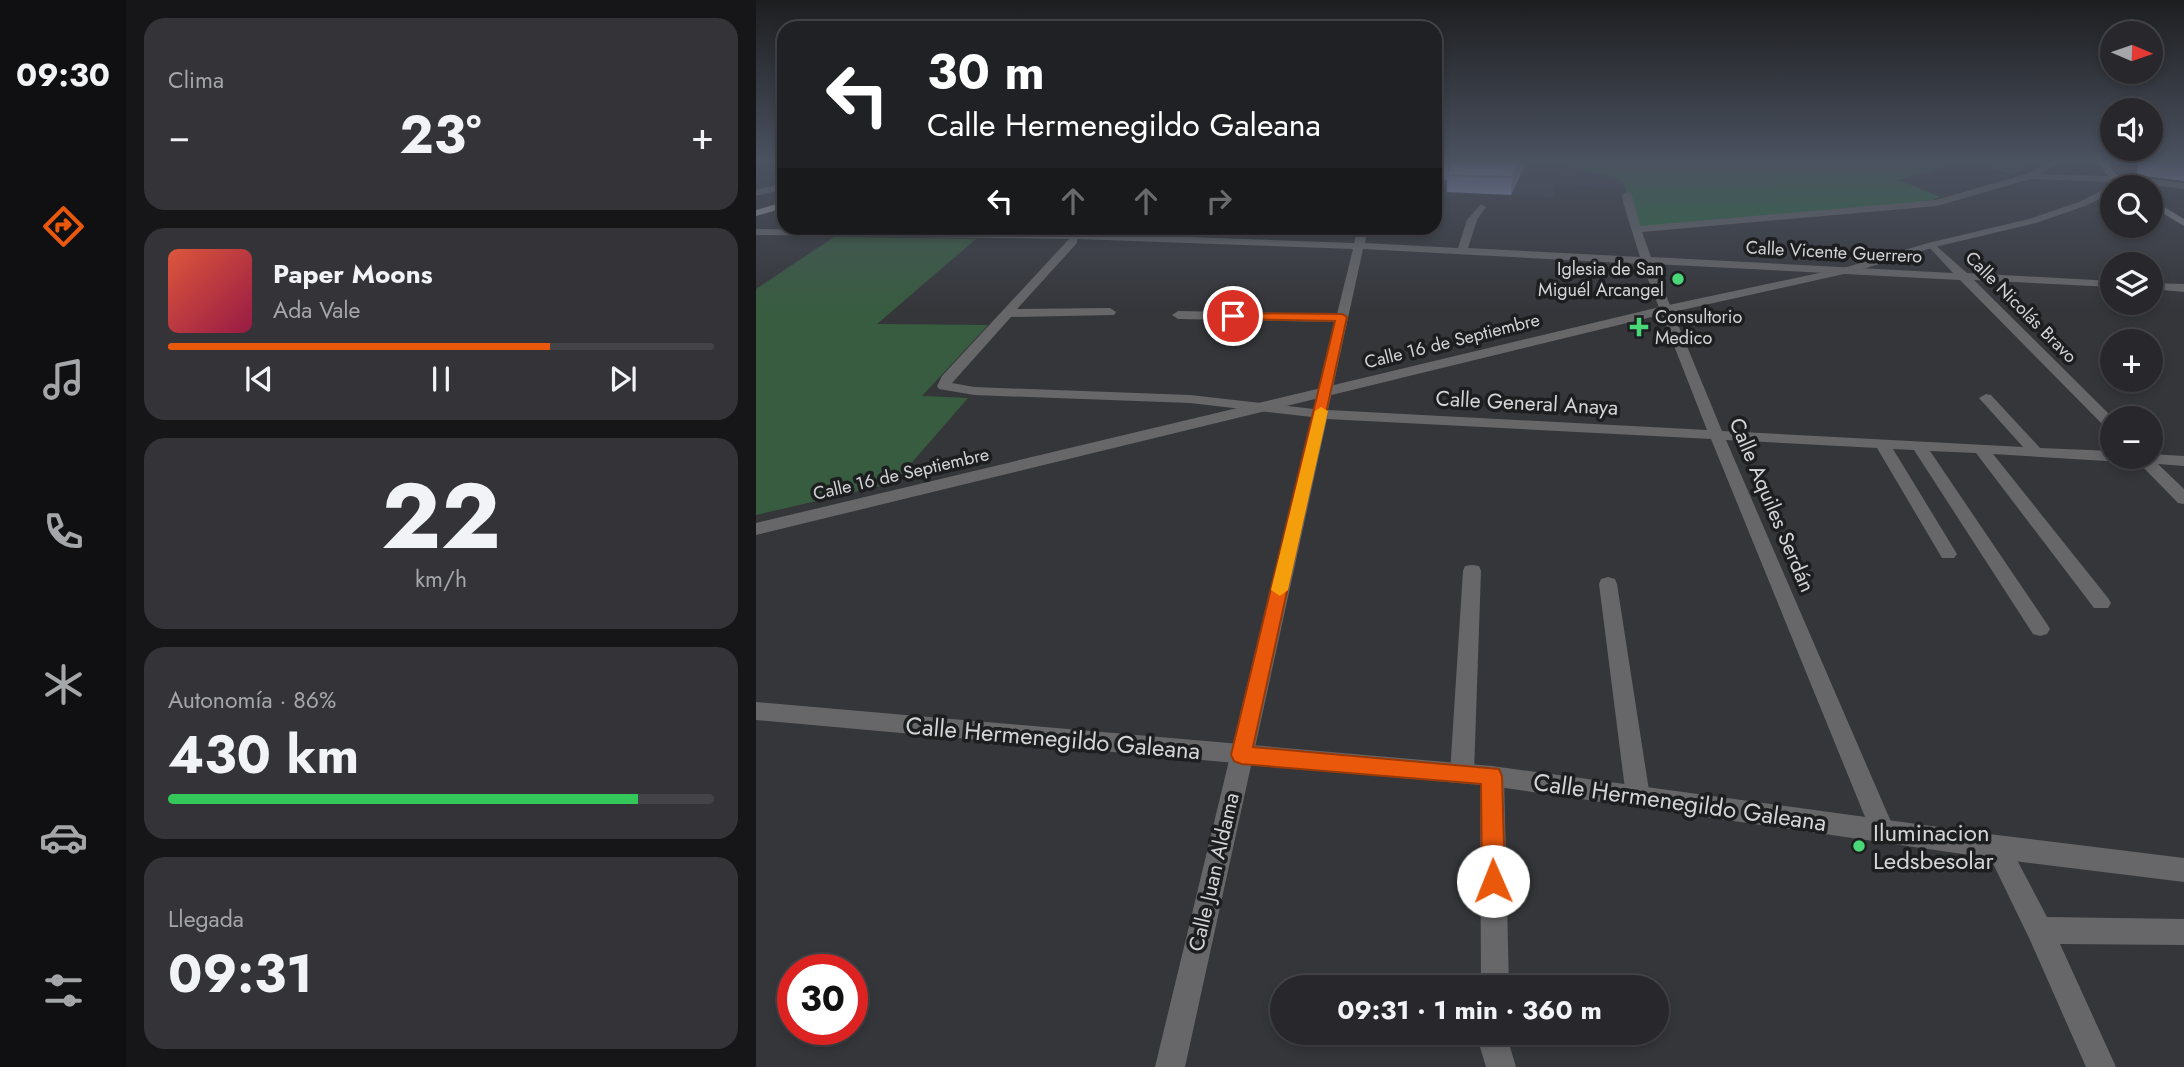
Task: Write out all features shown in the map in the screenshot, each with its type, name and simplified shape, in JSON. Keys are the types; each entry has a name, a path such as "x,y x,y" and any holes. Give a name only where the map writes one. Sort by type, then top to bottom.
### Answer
{"main road":[{"path":"2165,211 2183,222"}],"street":[{"path":"1462,251 1472,220 1478,211"},
{"name":"Calle Aquiles Serdán","path":"1629,211 1664,310 1883,831"},
{"path":"1636,229 1863,211"},
{"name":"Calle 16 de Septiembre","path":"756,528 1265,408 1664,310 1849,270 2062,211"},
{"name":"Calle Vicente Guerrero","path":"756,232 777,232"},
{"path":"1007,313 1078,235"},
{"name":"Calle Vicente Guerrero","path":"1078,235 1358,246 2100,283"},
{"name":"Calle Juan Aldama","path":"1170,1067 1361,235"},
{"name":"Calle Nicolás Bravo","path":"1932,245 2100,414"},
{"path":"2163,287 2184,288"},
{"path":"1007,313 1110,312"},
{"name":"Calle General Anaya","path":"1007,313 942,384 949,389 974,391 1190,399 1321,414 2100,456"},
{"path":"1178,315 1342,317"},
{"path":"1986,398 2037,453"},
{"path":"1883,446 1948,554"},
{"path":"1920,448 2040,629"},
{"path":"1982,451 2101,603"},
{"path":"2163,459 2184,461"},
{"path":"2155,469 2184,499"},
{"path":"1462,773 1472,571"},
{"path":"1608,584 1638,797"},
{"name":"Calle Hermenegildo Galeana","path":"756,711 1492,776 1997,847 2184,870"},
{"path":"1492,776 1495,975"},
{"path":"1997,847 2040,930 2101,1067"},
{"path":"2040,930 2184,932"},
{"path":"1495,1045 1501,1067"}],"green space":[{"path":"1633,211 1824,211 1639,227"},
{"path":"834,237 976,239 877,324 988,325 922,396 968,398 894,483 756,515 756,289"}],"slow traffic":[{"path":"1280,590 1321,411"}],"place":[{"name":"Iglesia de San Miguél Arcangel","path":"1678,279"},
{"name":"Consultorio Medico","path":"1639,327"},
{"name":"Iluminacion Ledsbesolar","path":"1859,846"}],"route":[{"path":"1233,316 1342,317 1241,755 1492,776 1493,881"}]}
